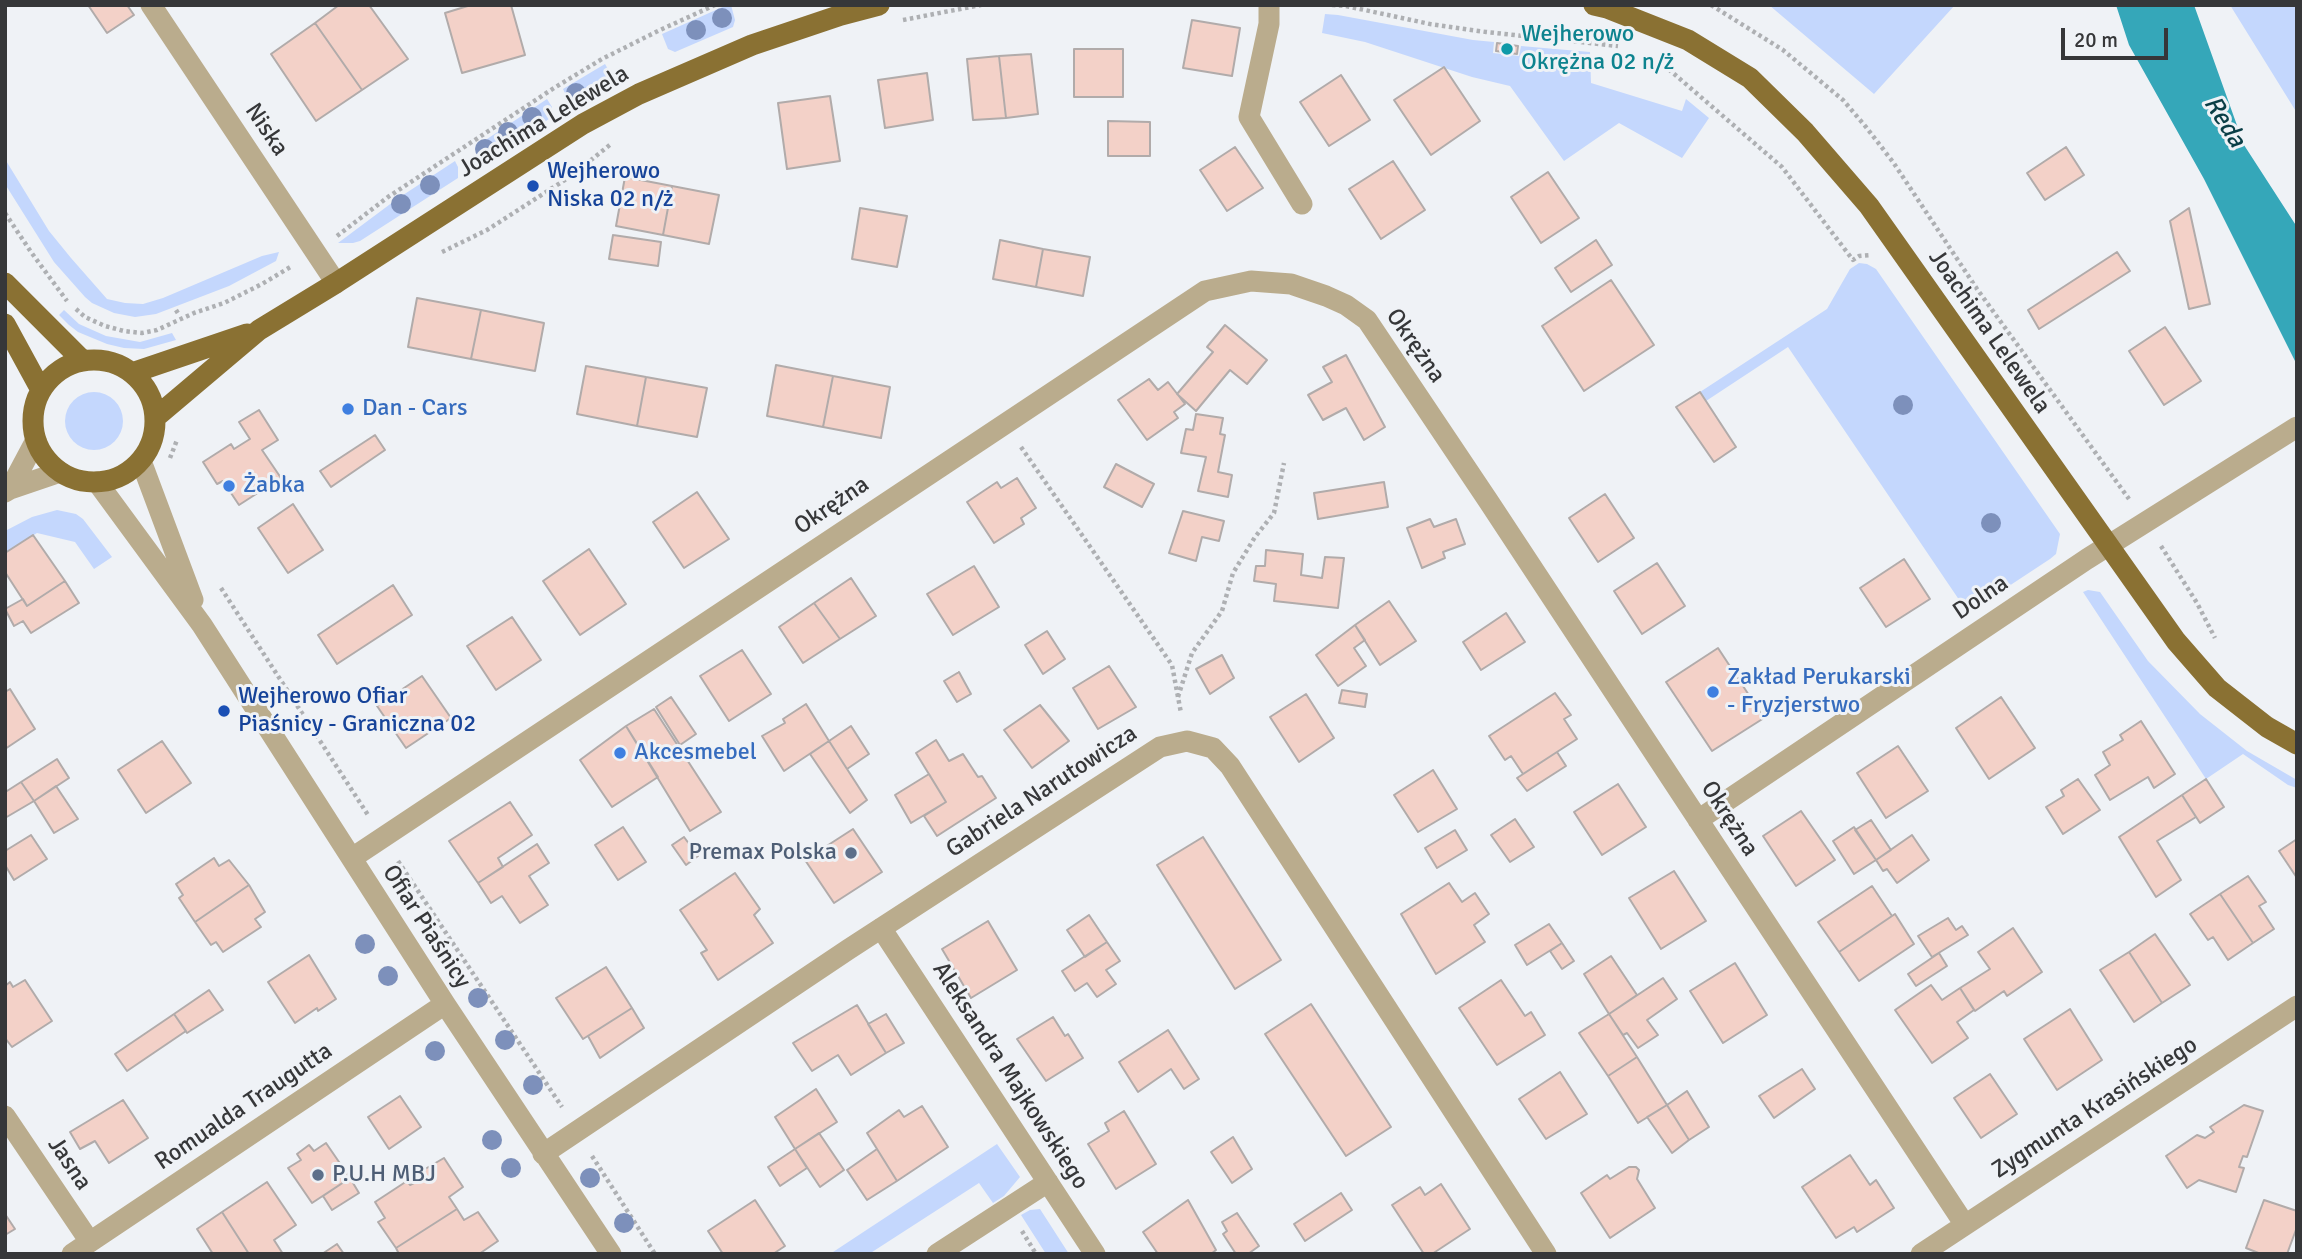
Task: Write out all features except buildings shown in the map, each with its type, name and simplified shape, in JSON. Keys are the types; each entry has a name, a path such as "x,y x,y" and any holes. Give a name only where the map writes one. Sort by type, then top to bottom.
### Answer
{"main road":[{"name":"Joachima Lelewela","path":"156,417 259,330 573,130 639,94 752,45 879,5"},
{"name":"Joachima Lelewela","path":"1594,5 1688,40 1750,78 1805,132 1869,206 2176,642 2217,688 2267,727 2297,744"},
{"path":"5,283 83,360"},
{"path":"5,324 41,390"},
{"name":"Joachima Lelewela","path":"132,373 259,330"},
{"path":"83,360 109,362 132,373 149,393 156,417 153,440 141,461 122,476 97,482 78,481 60,472 45,458 36,440 33,415 41,390 59,371 83,360"}],"street":[{"name":"Niska","path":"151,5 336,283"},
{"path":"1269,5 1269,24 1249,117 1302,204"},
{"name":"Okrężna","path":"352,858 1004,422 1205,291 1251,281 1291,284 1346,305 1367,320 1965,1225"},
{"name":"Dolna","path":"1698,820 2108,546 2297,427"},
{"path":"7,490 36,440"},
{"name":"Ofiar Piaśnicy","path":"141,461 202,625"},
{"path":"7,490 60,472"},
{"name":"Ofiar Piaśnicy","path":"97,482 202,625 444,1004 611,1254"},
{"path":"1186,741 1213,748 1230,766 1546,1254"},
{"name":"Gabriela Narutowicza","path":"543,1154 881,928 1160,747 1186,741"},
{"name":"Aleksandra Majkowskiego","path":"881,928 1095,1254"},
{"name":"Romualda Traugutta","path":"81,1248 444,1004"},
{"name":"Zygmunta Krasińskiego","path":"1921,1254 2297,1006"},
{"name":"Jasna","path":"5,1116 81,1248"},
{"path":"937,1254 1048,1182"}],"path":[{"path":"5,213 69,304 85,317 124,331 142,333 157,330 262,284 316,251 388,197 554,88 602,59 715,5"},
{"path":"896,21 981,5"},
{"path":"1332,5 1452,27 1628,47"},
{"path":"1711,5 1783,50 1843,100 1866,127 2146,523 2197,603 2217,642"},
{"path":"1651,54 1782,167 1853,260 1868,255 1880,260"},
{"path":"434,257 487,230 571,176 614,142"},
{"path":"1004,422 1172,665 1186,741"},
{"path":"1178,698 1192,653 1222,611 1233,573 1255,537 1274,513 1284,463"},
{"path":"296,705 309,695"}],"shaded area":[{"path":"731,5 735,20 733,27 675,52 668,49 662,34"},
{"path":"1769,5 1955,5 1874,94"},
{"path":"2230,5 2297,5 2297,113"},
{"path":"1325,14 1494,42 1493,53 1519,56 1521,46 1590,52 1591,83 1682,111 1686,99 1709,118 1682,158 1619,123 1564,161 1510,86 1472,77 1365,42 1322,33"},
{"path":"605,64 612,76 611,84 578,102 568,99 563,89"},
{"path":"547,99 552,107 549,119 491,157 481,157 475,147"},
{"path":"5,159 49,231 107,299 143,304 262,256 279,252 276,261 229,286 156,314 135,317 114,313 92,303 54,262 5,184"},
{"path":"455,161 458,178 360,241 338,243 397,199"},
{"path":"1859,263 1876,269 2060,534 2056,554 1968,613 1788,347 1706,401 1700,392 1827,309 1850,269"},
{"path":"64,310 79,324 106,336 140,342 172,333 176,340 144,349 107,344 78,332 69,325 59,315"},
{"path":"88,392 100,392 115,400 123,415 123,427 115,442 100,450 88,450 73,442 65,427 65,415 73,400"},
{"path":"57,510 76,514 83,519 112,557 94,569 75,542 37,533 5,553 5,531 32,517"},
{"path":"2083,592 2100,592 2148,661 2200,714 2247,751 2297,780 2297,788 2288,785 2243,754 2206,779"},
{"path":"997,1144 1020,1177 1004,1196 993,1203 979,1183 869,1254 830,1254"},
{"path":"1040,1209 1069,1254 1046,1254 1021,1215"}],"water":[{"name":"Reda","path":"2116,5 2194,5 2244,145 2297,227 2297,365 2204,179 2129,45"}],"place":[{"name":"Wejherowo Okrężna 02 n/ż","path":"1507,49"},
{"name":"Wejherowo Niska 02 n/ż","path":"533,186"},
{"name":"Dan - Cars","path":"348,409"},
{"name":"Żabka","path":"229,486"},
{"name":"Zakład Perukarski - Fryzjerstwo","path":"1713,692"},
{"name":"Wejherowo Ofiar Piaśnicy - Graniczna 02","path":"224,711"},
{"name":"Akcesmebel","path":"620,753"},
{"name":"Premax Polska","path":"851,853"},
{"name":"P.U.H MBJ","path":"318,1175"}]}
